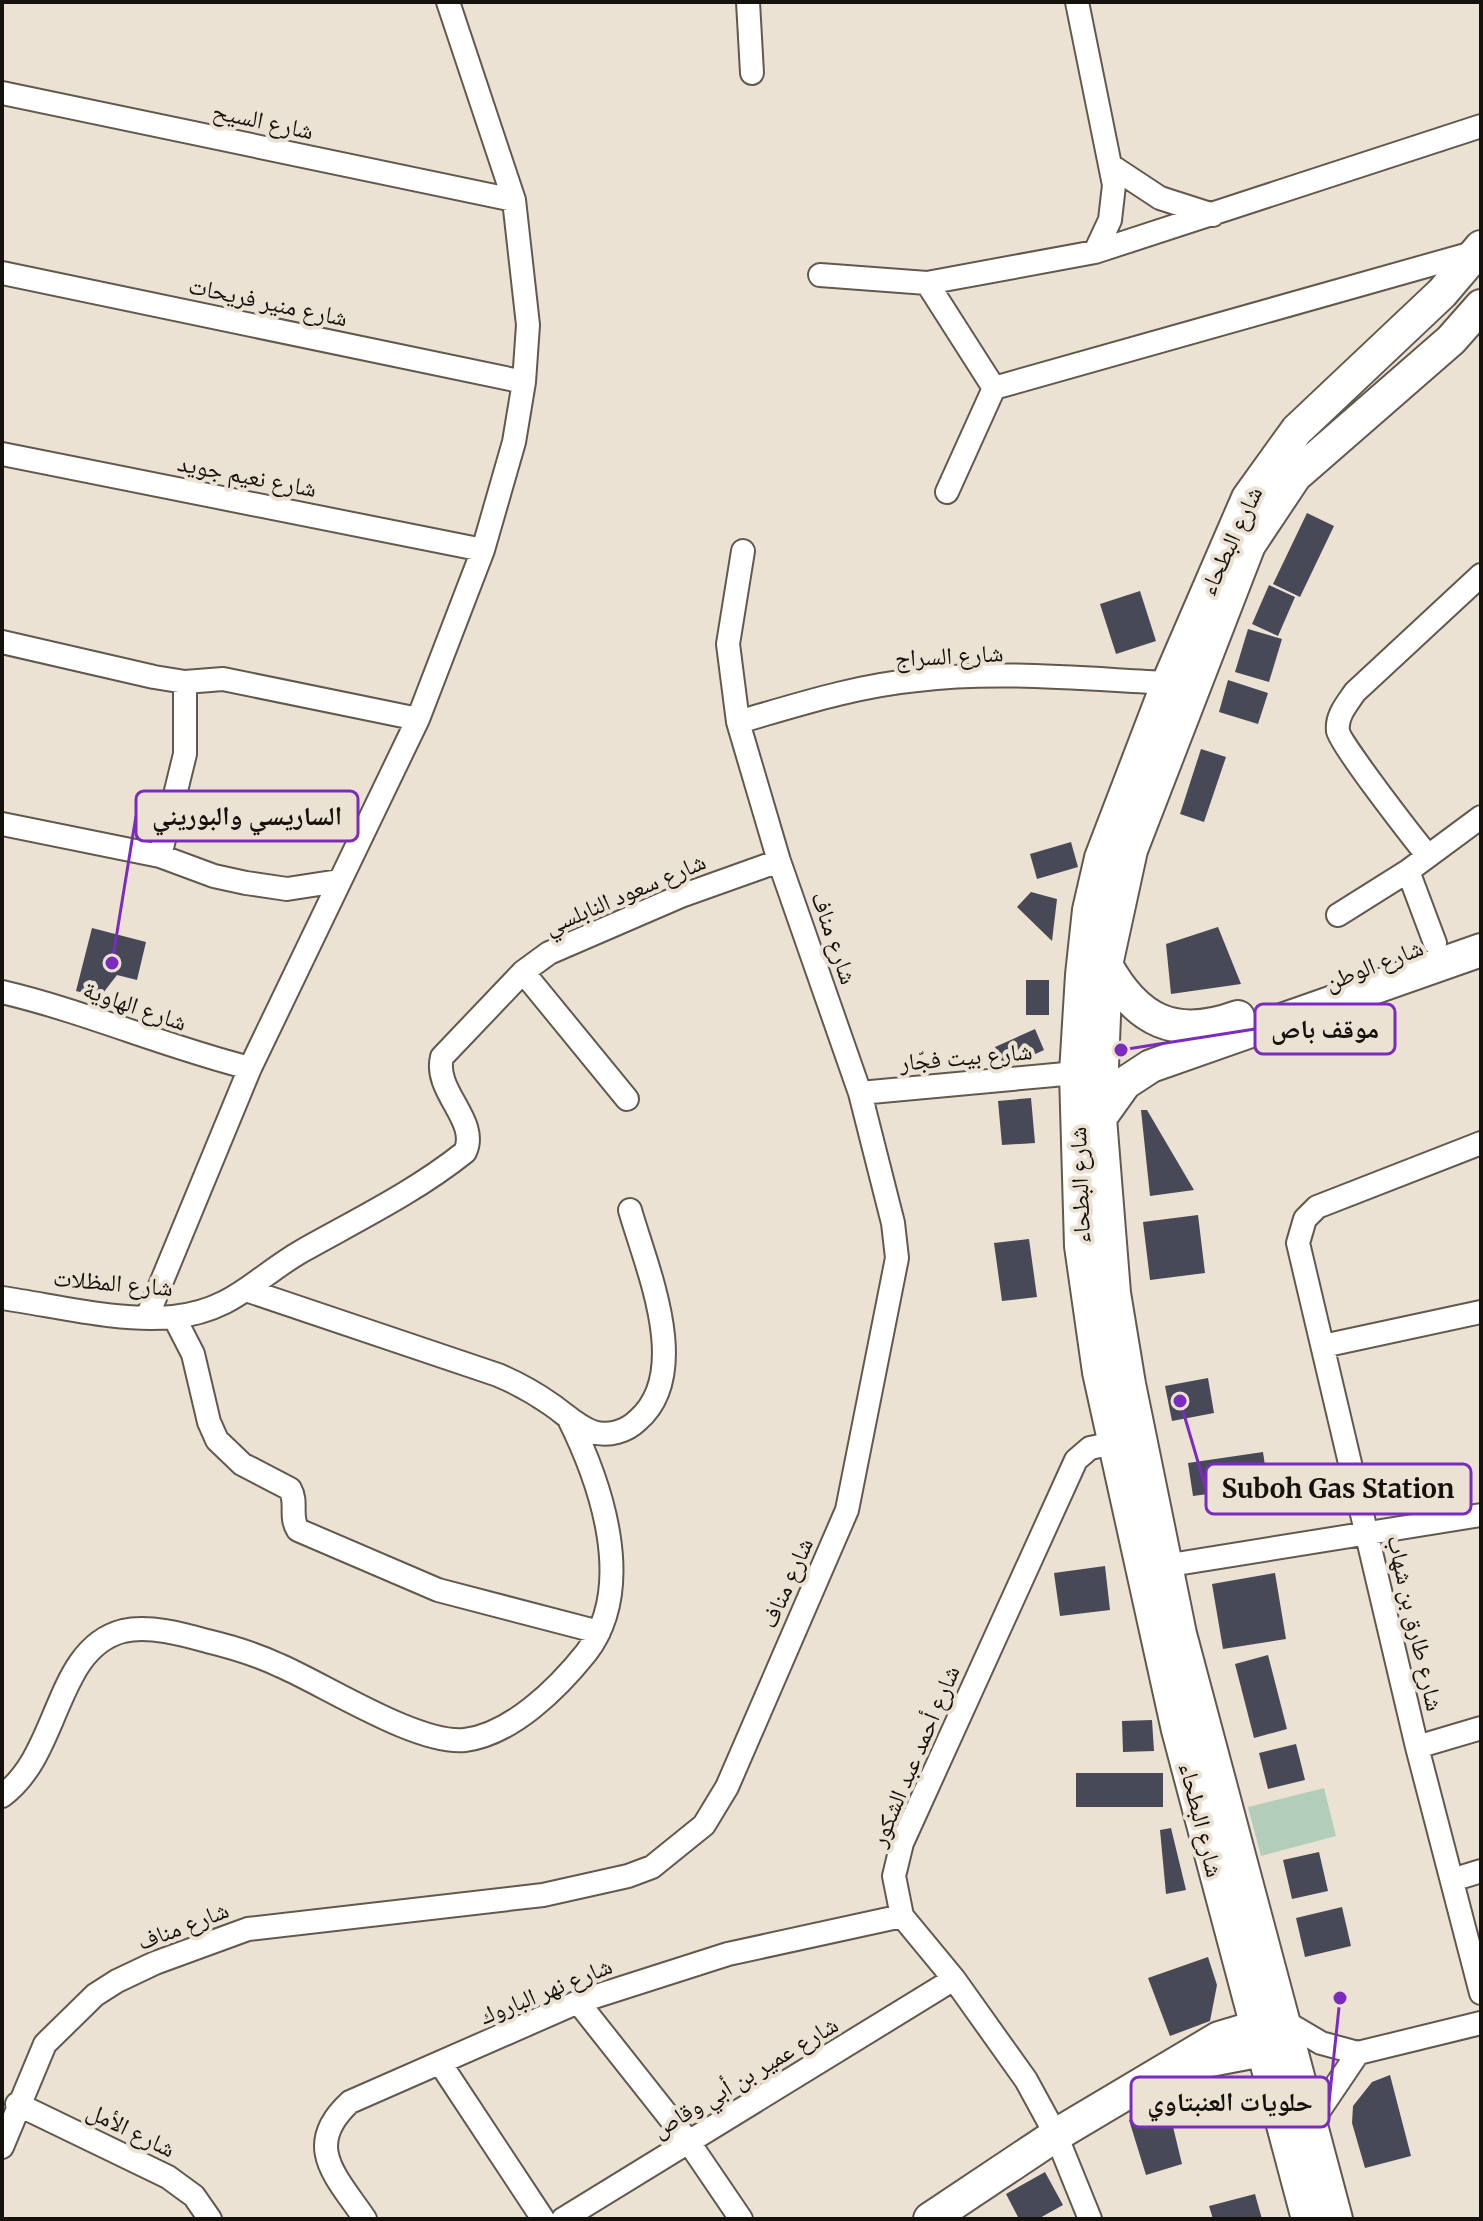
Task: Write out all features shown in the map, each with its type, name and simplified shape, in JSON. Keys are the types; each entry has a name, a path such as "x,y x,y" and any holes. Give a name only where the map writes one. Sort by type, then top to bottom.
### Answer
{"street":[{"path":"147,1317 250,1068 418,719 483,550 504,483 524,382 528,325 514,200 448,2"},
{"path":"748,2 752,73"},
{"path":"1077,2 1113,167 1112,211 1095,252"},
{"name":"شارع السيح","path":"2,93 514,200"},
{"path":"820,275 927,283 1095,252 1215,216 1480,128"},
{"path":"1113,167 1160,198 1215,216"},
{"path":"947,492 994,388 1479,250"},
{"name":"شارع البطحاء","path":"1336,2219 1310,2124 1239,1966 1178,1730 1099,1372 1081,1246 1076,1073 1088,923 1101,858 1168,683 1248,498 1270,463 1297,430 1442,293 1479,250"},
{"name":"شارع منير فريحات","path":"2,273 524,382"},
{"path":"927,283 994,388"},
{"name":"شارع البطحاء","path":"1308,2219 1279,2107 1272,2035 1164,1566 1114,1293 1100,1118 1106,965 1131,850 1249,545 1295,476 1451,340 1481,306"},
{"name":"شارع نعيم جويد","path":"2,454 483,550"},
{"name":"شارع مناف","path":"2,2147 17,2104 45,2044 95,1995 155,1963 248,1929 585,1887 652,1867 704,1825 727,1787 847,1510 897,1258 893,1223 860,1093 779,861 738,722 728,644 743,551"},
{"path":"1428,856 1375,782 1342,744 1337,727 1355,692 1481,575"},
{"path":"2,642 185,682 223,679 418,719"},
{"name":"شارع السراج","path":"738,722 829,695 915,680 1069,678 1168,683"},
{"path":"160,856 185,754 185,682"},
{"path":"1338,915 1408,871 1481,817"},
{"path":"2,824 160,856 214,876 287,889 339,881"},
{"name":"شارع سعود النابلسي","path":"299,1253 386,1205 465,1152 468,1134 440,1074 442,1057 523,972 577,938 779,861"},
{"path":"1408,871 1435,943"},
{"name":"شارع الوطن","path":"1106,965 1121,992 1147,1015 1179,1027 1212,1025 1481,927"},
{"name":"شارع الوطن","path":"1100,1118 1125,1083 1151,1066 1481,950"},
{"path":"523,972 627,1099"},
{"name":"شارع الهاوية","path":"2,992 82,1014 187,1052 250,1068"},
{"path":"1147,1015 1143,1040 1151,1066"},
{"name":"شارع بيت فجّار","path":"860,1093 1076,1073"},
{"name":"شارع طارق بن شهاب","path":"1481,1143 1333,1200 1305,1219 1299,1231 1299,1255 1417,1747 1481,1993"},
{"path":"249,1291 498,1375 535,1393 594,1433 624,1430 648,1409 660,1380 664,1332 630,1210"},
{"name":"شارع المظلات","path":"2,1298 147,1317 174,1317 213,1308 249,1291 299,1253"},
{"path":"1323,1346 1481,1312"},
{"path":"174,1317 193,1354 209,1422 217,1440 242,1464 290,1489 295,1501 292,1516 298,1530 438,1590 504,1610 599,1632"},
{"path":"2,1796 36,1759 83,1656 116,1633 150,1630 230,1647 278,1664 414,1730 452,1740 486,1734 537,1702 580,1659 599,1632 611,1584 604,1519 592,1472 568,1417"},
{"name":"شارع أحمد عبد الشكور","path":"1090,2219 1056,2135 1026,2080 954,1979 902,1916 894,1876 902,1843 1076,1460 1090,1448 1114,1443"},
{"path":"1164,1566 1367,1536 1481,1515"},
{"path":"1417,1747 1481,1728"},
{"path":"1452,1880 1481,1871"},
{"name":"شارع نهر الباروك","path":"365,2219 331,2167 324,2149 328,2130 336,2115 350,2102 578,2002 728,1954 902,1916"},
{"path":"1222,2048 1239,1966"},
{"name":"شارع عمير بن أبي وقاص","path":"563,2219 892,2020 954,1979"},
{"path":"578,2002 688,2141 741,2219"},
{"path":"930,2219 1056,2135 1169,2067 1222,2048 1272,2035 1358,2053 1481,2023"},
{"path":"1222,2048 1279,2107"},
{"path":"1310,2124 1358,2053"},
{"path":"440,2063 543,2219"},
{"name":"شارع الأمل","path":"17,2104 168,2177 194,2196 210,2219"}],"green space":[{"path":"1324,1788 1336,1836 1261,1856 1248,1807"}],"building":[{"path":"1307,513 1334,526 1300,597 1273,584"},
{"path":"1269,585 1295,597 1278,636 1252,624"},
{"path":"1140,591 1156,641 1116,654 1100,604"},
{"path":"1248,629 1282,639 1269,682 1235,672"},
{"path":"1228,680 1268,693 1258,724 1219,712"},
{"path":"1201,749 1226,757 1204,822 1180,814"},
{"path":"1071,842 1078,867 1037,879 1030,854"},
{"path":"1031,892 1057,899 1052,941 1017,907"},
{"path":"1218,927 1241,984 1171,994 1166,944"},
{"path":"92,928 146,942 137,980 117,975 100,997 76,991"},
{"path":"1026,980 1049,980 1049,1015 1026,1015"},
{"path":"1035,1029 1044,1050 1005,1068 995,1047"},
{"path":"1031,1098 1035,1143 1002,1145 998,1101"},
{"path":"1141,1110 1147,1110 1194,1190 1150,1196"},
{"path":"1198,1215 1205,1273 1150,1280 1143,1222"},
{"path":"1029,1239 1037,1297 1002,1301 994,1243"},
{"path":"1208,1378 1214,1413 1172,1421 1165,1386"},
{"path":"1263,1452 1268,1486 1193,1496 1188,1463"},
{"path":"1105,1566 1110,1610 1060,1616 1054,1573"},
{"path":"1275,1573 1286,1639 1223,1649 1212,1584"},
{"path":"1268,1655 1287,1729 1254,1738 1235,1664"},
{"path":"1152,1720 1154,1751 1123,1752 1122,1721"},
{"path":"1296,1744 1305,1780 1268,1789 1259,1753"},
{"path":"1076,1773 1163,1773 1163,1807 1076,1807"},
{"path":"1171,1828 1186,1890 1166,1894 1160,1830"},
{"path":"1319,1852 1328,1891 1292,1899 1283,1860"},
{"path":"1342,1907 1351,1946 1305,1957 1296,1918"},
{"path":"1208,1957 1217,1985 1210,2021 1170,2036 1148,1978"},
{"path":"1390,2075 1411,2156 1365,2168 1352,2123 1353,2106 1372,2082"},
{"path":"1167,2102 1182,2164 1146,2175 1129,2120"},
{"path":"1045,2172 1063,2205 1038,2219 1019,2219 1006,2194"},
{"path":"1255,2194 1262,2219 1213,2219 1209,2206"}],"place":[{"name":"الساريسي والبوريني","path":"112,963"},
{"name":"موقف باص","path":"1121,1050"},
{"name":"Suboh Gas Station","path":"1180,1401"},
{"name":"حلويات العنبتاوي","path":"1340,1998"}]}
